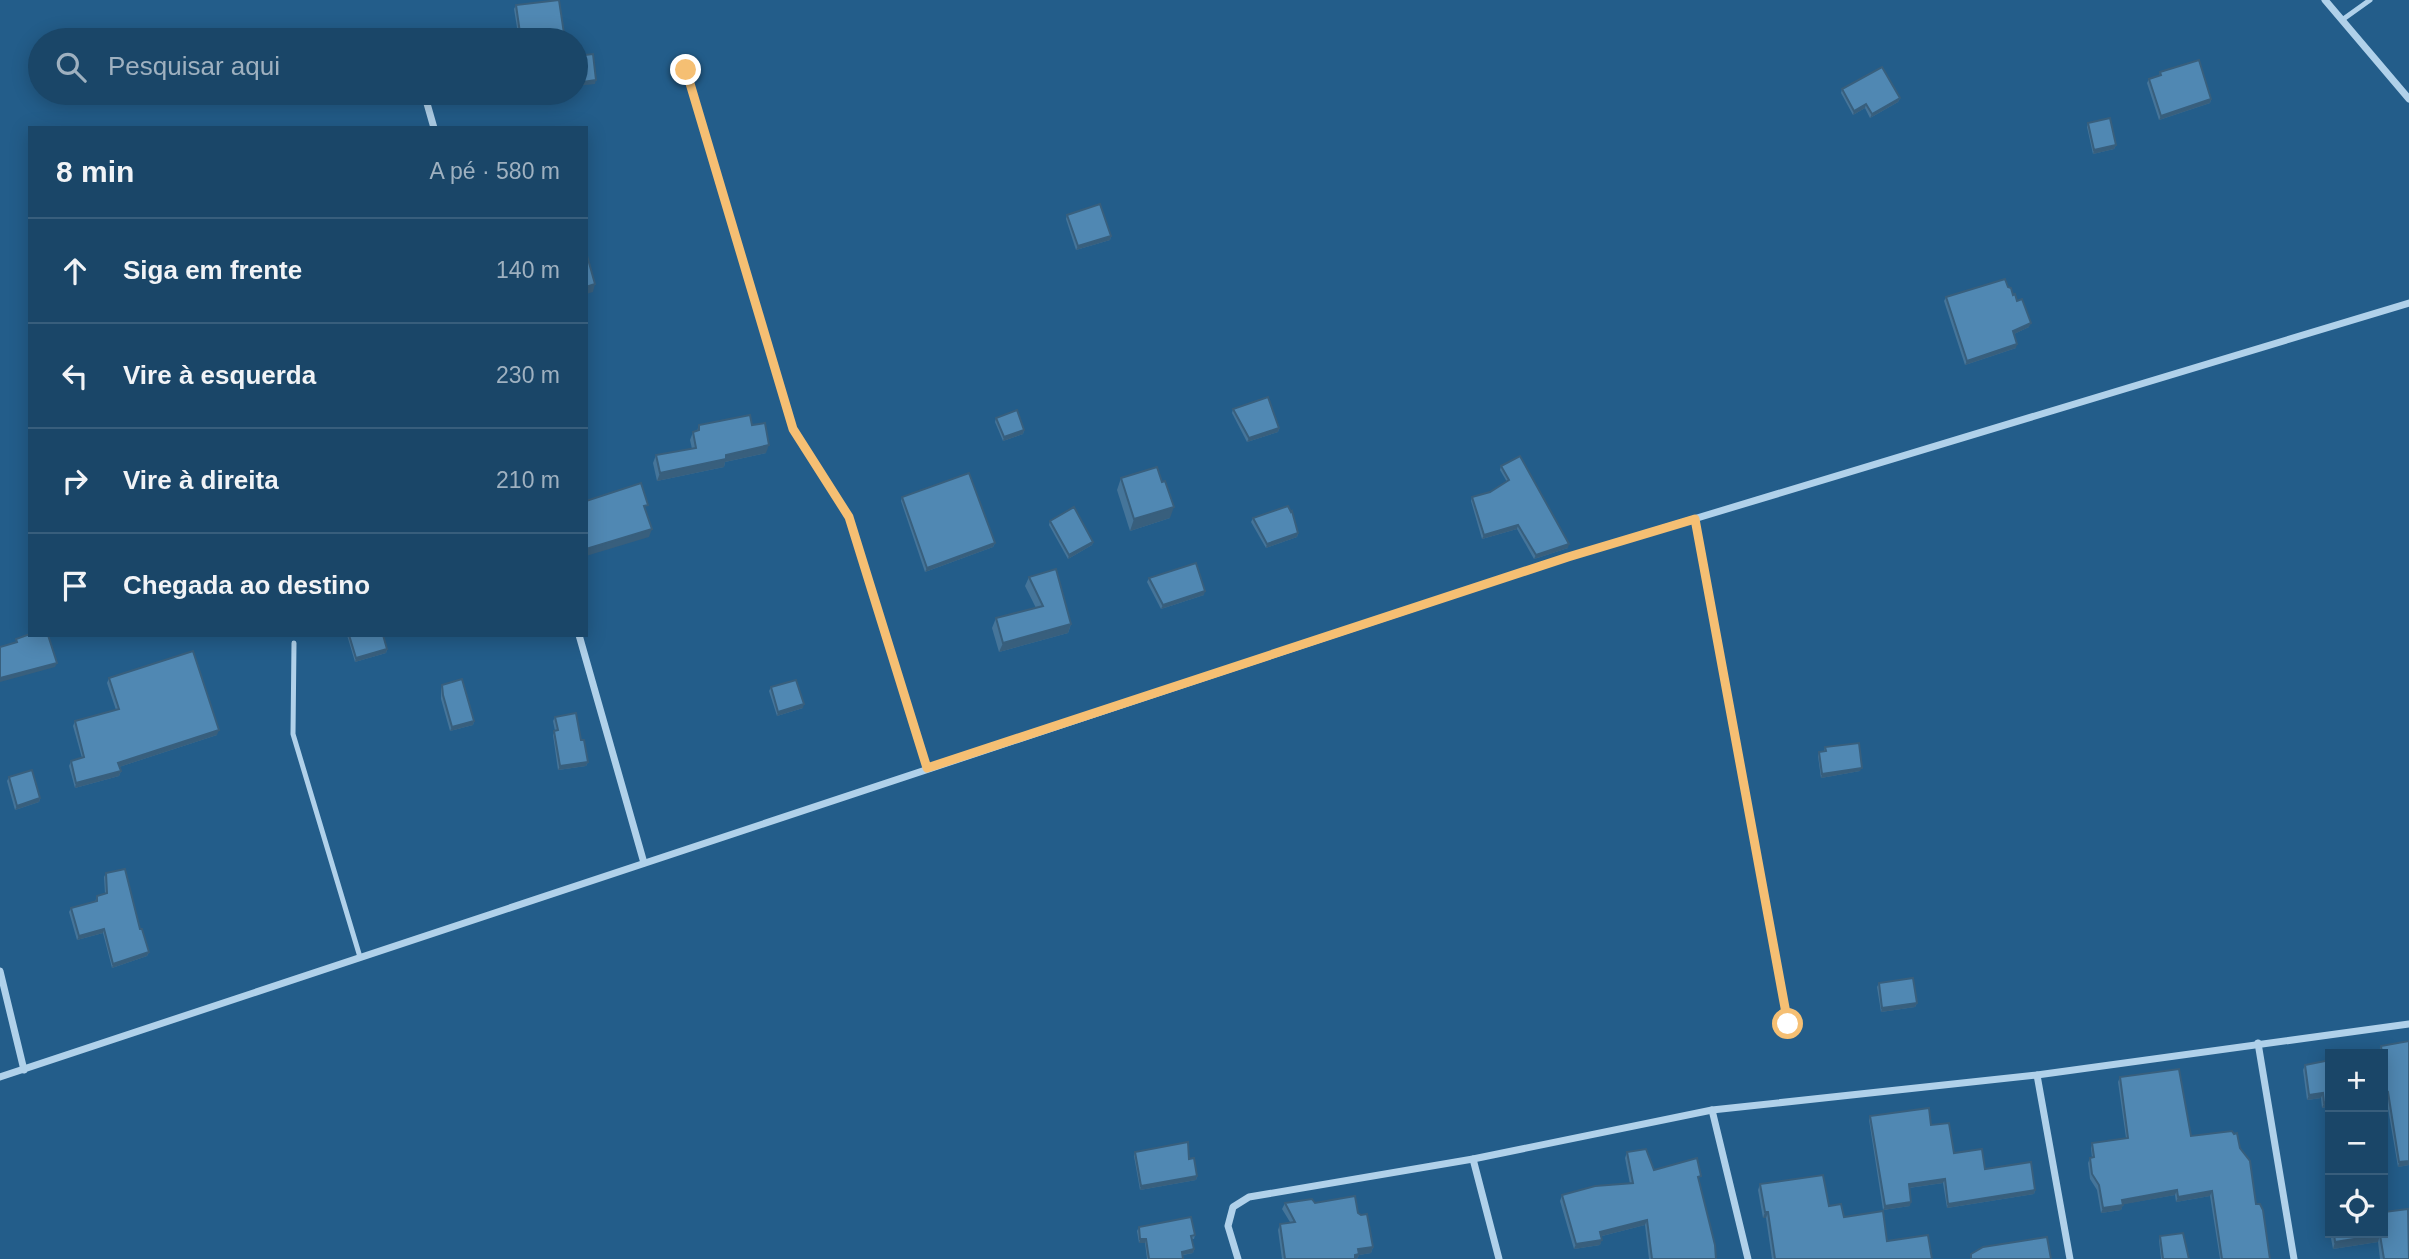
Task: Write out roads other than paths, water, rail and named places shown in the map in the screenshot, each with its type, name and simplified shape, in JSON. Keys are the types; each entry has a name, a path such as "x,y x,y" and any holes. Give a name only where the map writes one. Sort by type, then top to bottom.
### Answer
{"street":[{"path":"2325,0 2409,99"},
{"path":"427,105 433,126"},
{"path":"0,1077 1568,557 2409,303"},
{"path":"1695,519 1788,1024"},
{"path":"580,637 644,863"},
{"path":"0,971 24,1070"},
{"path":"1238,1259 1228,1226 1233,1207 1249,1197 1473,1159 1712,1110 2037,1075 2409,1024"},
{"path":"2258,1043 2294,1259"},
{"path":"2037,1075 2070,1259"},
{"path":"1712,1110 1748,1259"},
{"path":"1473,1159 1499,1259"}],"lane":[{"path":"2342,20 2370,0"},
{"path":"686,70 793,429 849,517 927,768"},
{"path":"294,643 293,734 360,957"}]}
